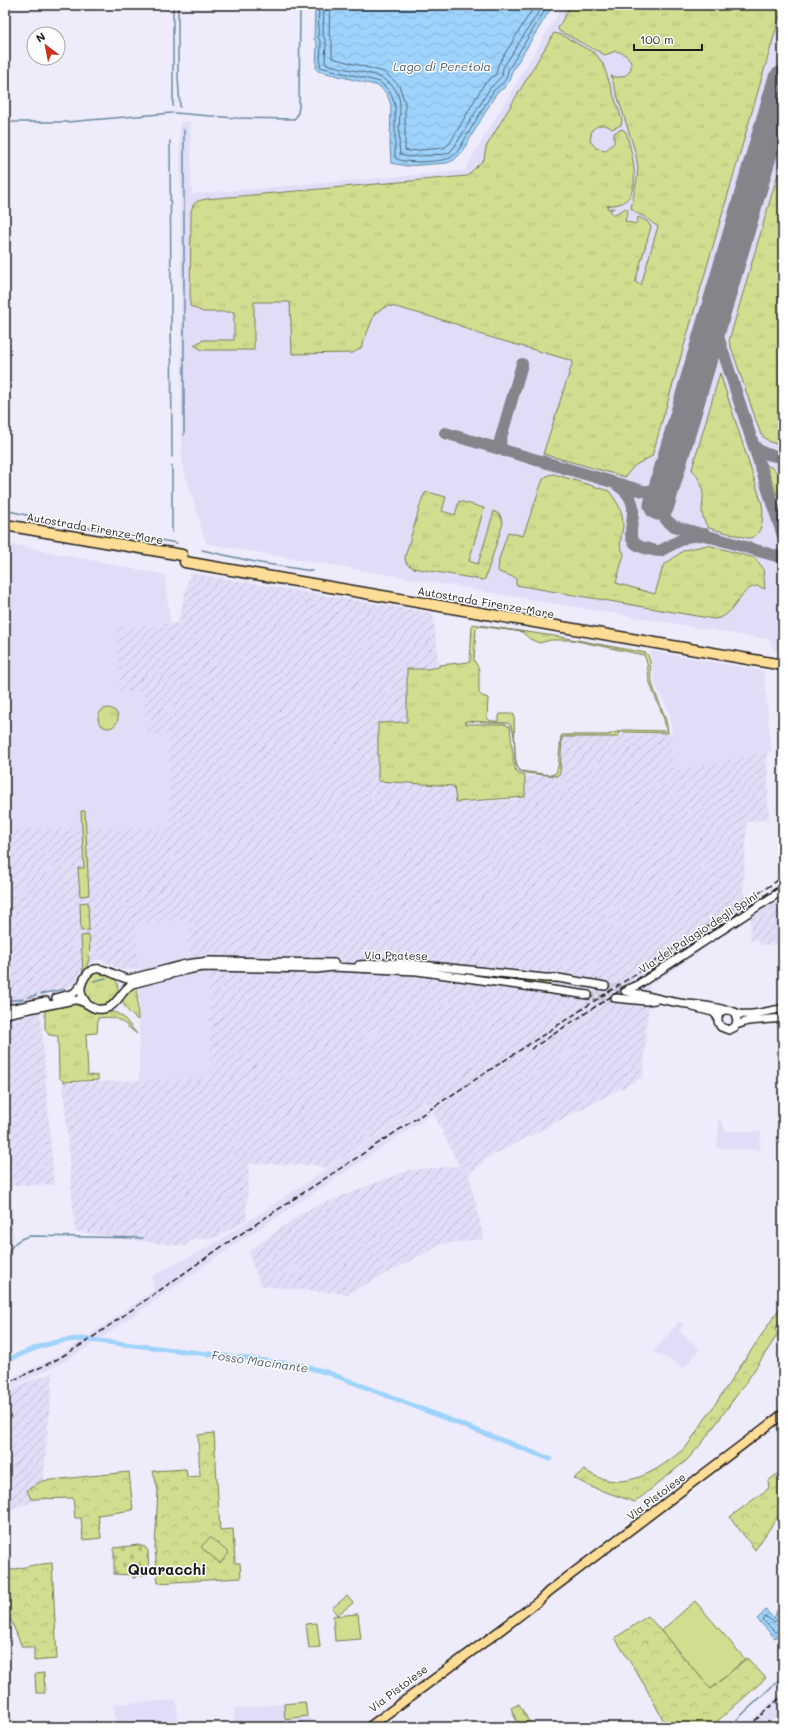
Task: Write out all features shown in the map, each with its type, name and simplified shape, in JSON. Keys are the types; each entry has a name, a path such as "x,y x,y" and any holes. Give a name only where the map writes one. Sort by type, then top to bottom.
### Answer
{"highway":[{"name":"Autostrada Firenze-Mare","path":"5,524 182,559 783,665"},
{"name":"Autostrada Firenze-Mare","path":"5,532 182,559 783,659"}],"main road":[{"name":"Via del Palagio degli Spini","path":"661,999 624,990 636,986 783,890"},
{"name":"Via Pratese","path":"186,967 209,961 362,965 386,963 538,978 558,978 605,986"},
{"path":"5,1008 15,1008 76,992 86,975 95,970 106,969 120,977 129,978 186,967"},
{"path":"5,1014 71,1000 80,1000 97,1008 106,1008 115,1004 124,989 132,984 186,967"},
{"name":"Via Pratese","path":"186,967 317,969 332,967 410,970 588,995"},
{"path":"115,974 121,984 120,996"},
{"path":"81,985 82,996 87,1004"},
{"path":"615,998 646,1001 661,999 688,1004 707,1005 730,1010 735,1013 752,1014 783,1009"},
{"path":"688,1004 695,1008 713,1012 718,1017 719,1024 725,1029 732,1029 736,1025 748,1021 783,1018"},
{"path":"718,1017 720,1013 725,1010"},
{"path":"735,1013 737,1019 736,1025"},
{"name":"Via Pistoiese","path":"369,1727 502,1629 540,1600 542,1596 783,1414"},
{"name":"Via Pistoiese","path":"363,1727 537,1597 542,1596"}],"shaded area":[{"path":"563,5 783,5 783,651 773,650 773,646 770,645 770,640 208,544 205,540 182,463 180,122 190,122 192,194 464,171"},
{"path":"5,543 165,575 170,623 116,627 144,691 168,734 170,829 5,829"},
{"path":"190,573 433,613 439,665 426,669 407,669 407,722 378,723 378,781 455,786 456,803 523,799 525,776 558,776 561,734 672,734 673,771 767,752 769,819 747,822 743,890 751,918 650,985 643,1077 486,1159 469,1175 484,1239 442,1244 348,1294 261,1286 248,1252 306,1210 409,1170 459,1166 435,1116 426,1102 327,1168 313,1165 249,1164 246,1220 215,1238 190,1239 186,1246 75,1231 63,1083 210,1078 209,974 192,974 185,920 135,924 139,969 122,970 99,959 84,968 74,985 39,995 54,1185 11,1185 13,1238 5,1249 5,829 170,828 168,734 147,734 144,691 120,692 116,627 178,623"},
{"path":"650,651 764,671 771,751 673,772 670,713 655,684"},
{"path":"769,903 783,903 783,944 760,945 759,941 750,941 751,918"},
{"path":"185,920 192,973 209,974 210,1079 139,1081 139,969 134,924"},
{"path":"424,1104 431,1115 221,1254 99,1340 65,1361 5,1390 5,1381 46,1362 71,1348 154,1290 152,1276 214,1244"},
{"path":"719,1118 726,1131 761,1132 760,1150 717,1148"},
{"path":"679,1322 683,1324 679,1331 700,1349 683,1369 673,1361 653,1352"},
{"path":"53,1373 43,1482 38,1500 5,1511 5,1390"},
{"path":"783,1691 783,1711 763,1727 745,1727"},
{"path":"176,1700 179,1727 118,1727 113,1704"},
{"path":"307,1701 308,1716 315,1727 234,1727 234,1709"}],"green space":[{"path":"571,5 783,5 652,456 634,466 625,477 543,454 573,361 479,334 456,324 396,307 387,306 375,313 361,348 353,353 292,354 290,302 254,302 254,350 202,350 194,345 203,340 234,340 234,312 203,312 190,306 191,212 196,202 206,199 467,176 484,159 486,147 554,33 562,35 596,54 603,64 622,120 621,125 612,129 604,125 599,125 594,128 592,130 590,141 596,148 606,150 614,143 614,133 622,129 626,132 633,159 633,190 629,197 622,203 607,206 608,209 614,208 610,210 613,215 626,208 628,211 625,221 636,224 638,217 647,221 651,227 635,282 641,285 658,226 631,208 638,167 635,151 611,76 624,76 631,68 631,63 629,58 624,54 616,51 605,55 559,31 558,28"},
{"path":"783,156 783,446 770,442 761,435 729,341"},
{"path":"720,373 762,504 763,514 759,531 756,535 747,538 709,528 702,513 703,494 701,485 692,469"},
{"path":"766,465 775,470 782,482 783,496 781,498 777,495"},
{"path":"554,474 609,491 618,504 622,514 623,526 620,545 624,554 616,583 655,594 663,566 684,550 708,545 755,558 763,568 765,589 758,586 751,588 746,591 727,614 714,619 516,585 516,578 499,572 498,570 499,559 508,532 523,536 543,479 548,475"},
{"path":"428,492 446,497 442,511 455,515 459,501 484,508 469,561 478,564 494,511 500,515 503,523 485,579 483,580 413,568 406,563 405,557 422,499 425,493"},
{"path":"472,624 561,637 646,653 650,661 651,677 665,719 668,733 620,732 618,737 562,737 560,773 557,776 525,773 521,771 551,775 556,773 561,736 563,735 607,735 624,730 666,731 664,719 653,692 647,662 644,655 572,640 551,640 539,643 530,639 522,632 479,626 476,629 474,660 479,669 479,693 488,698 487,717 490,721 498,721 500,714 514,714 515,749 513,732 508,723 465,721 466,724 505,724 510,727 514,765 516,771 525,775 525,797 456,802 454,786 378,781 378,723 407,722 407,669 426,669 439,667 439,665 470,662"},
{"path":"108,708 115,711 118,718 115,725 108,728 101,725 98,718 101,711"},
{"path":"81,811 85,811 89,895 80,896 78,868 84,868"},
{"path":"88,902 89,930 81,931 80,903"},
{"path":"89,935 89,960 83,973 81,936"},
{"path":"101,972 113,977 118,989 113,1001 101,1006 89,1001 84,989 89,977"},
{"path":"482,977 548,981 550,985 549,987"},
{"path":"137,984 138,1020 127,1009 122,999 123,995"},
{"path":"75,1004 95,1013 115,1012 123,1017 137,1034 124,1023 116,1019 105,1017 98,1018 97,1033 86,1034 88,1075 98,1076 98,1080 64,1082 59,1077 58,1036 49,1035 45,1029 45,1010"},
{"path":"783,1303 783,1315 775,1330 778,1334 747,1381 702,1443 687,1460 635,1502 591,1487 574,1478 584,1470 596,1477 616,1481 638,1478 659,1467 687,1446"},
{"path":"214,1433 220,1530 233,1529 235,1563 240,1563 241,1578 158,1583 155,1547 158,1490 153,1471 186,1469 187,1477 200,1476 198,1435"},
{"path":"783,1470 783,1509 755,1550 730,1517 769,1488 768,1481"},
{"path":"129,1472 133,1510 98,1515 101,1538 83,1540 81,1518 75,1518 73,1498 31,1499 27,1490 42,1481"},
{"path":"210,1537 229,1553 220,1563 201,1547"},
{"path":"138,1545 145,1547 148,1551 149,1574 135,1576 135,1578 133,1578 132,1575 114,1574 114,1548"},
{"path":"52,1563 57,1659 34,1661 34,1647 22,1647 5,1606 5,1566 11,1570"},
{"path":"347,1596 353,1603 337,1615 332,1608"},
{"path":"695,1601 745,1659 711,1689 661,1631"},
{"path":"358,1614 361,1639 335,1641 333,1616"},
{"path":"648,1616 711,1689 747,1658 766,1678 711,1727 667,1727 645,1686 615,1638"},
{"path":"317,1623 320,1647 309,1648 306,1624"},
{"path":"44,1673 45,1693 36,1693 35,1674"},
{"path":"305,1702 307,1716 285,1719 284,1704"},
{"path":"519,1704 531,1725 528,1727 519,1727 511,1708"}],"water":[{"name":"Lago di Peretola","path":"315,5 553,5 511,73 511,79 504,88 497,92 462,152 454,160 447,163 407,166 391,163 391,105 387,94 379,86 318,71 316,68 317,43 314,39"},
{"path":"766,1610 774,1619 777,1610 783,1615 783,1630 775,1638 757,1619"}],"waterway":[{"path":"173,5 173,106"},
{"path":"178,5 178,77 180,107"},
{"path":"175,113 235,118 294,119 297,116 299,107 300,5"},
{"path":"5,122 67,122 172,113"},
{"path":"184,130 184,361"},
{"path":"170,141 172,457"},
{"path":"184,363 184,435"},
{"path":"172,466 172,532"},
{"path":"5,510 56,522 177,543"},
{"path":"202,550 260,563 312,571"},
{"path":"94,981 106,978"},
{"path":"41,994 65,989"},
{"path":"28,997 36,995"},
{"path":"5,1001 23,999"},
{"path":"5,1259 9,1250 14,1244 21,1239 30,1236 143,1238"},
{"name":"Fosso Macinante","path":"5,1361 52,1343 72,1339 82,1339 300,1365 329,1373 550,1459"},
{"path":"729,1727 783,1676"}],"taxiway":[{"path":"717,307 715,318 716,330 783,536"},
{"path":"701,362 706,355 714,350 724,356"},
{"path":"504,451 501,447 500,441 522,364"},
{"path":"445,433 643,491 654,490 658,487 665,479 671,463"},
{"path":"753,444 762,452 783,457"},
{"path":"617,485 627,494 632,503 633,513 631,538 636,544 645,548 660,551 686,537 705,534"},
{"path":"661,500 663,515 667,521 674,526 783,558"}],"runway":[{"path":"659,505 783,81"}],"tunnel":[{"path":"605,986 624,990"},
{"path":"588,995 615,998"}],"railway":[{"path":"5,1384 54,1361 83,1344 227,1243 783,877"},
{"path":"531,1049 782,884"},
{"path":"748,1727 783,1695"}],"district":[{"name":"Quaracchi","path":"167,1569"}]}
